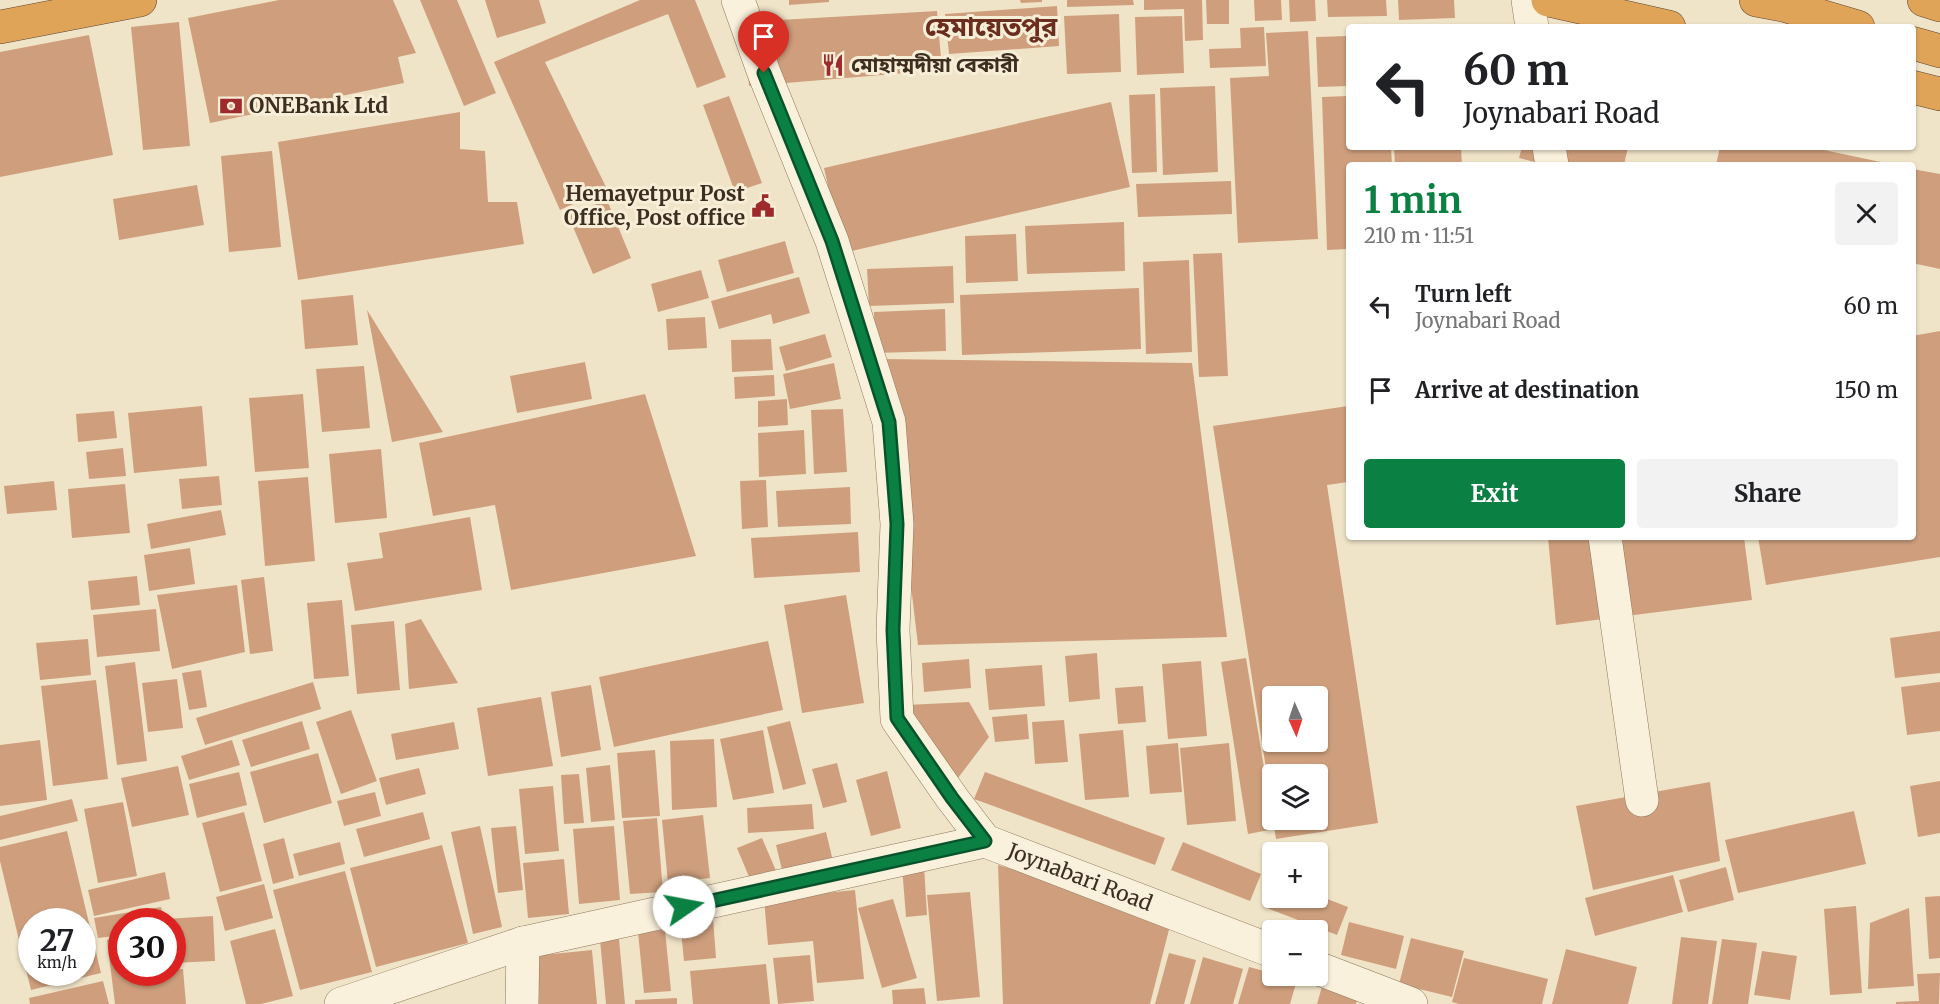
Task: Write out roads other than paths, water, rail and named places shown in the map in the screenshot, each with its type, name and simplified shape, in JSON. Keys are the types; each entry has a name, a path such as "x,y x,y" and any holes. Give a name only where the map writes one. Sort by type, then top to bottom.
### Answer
{"highway":[{"path":"0,27 140,0"},
{"path":"1548,0 1656,24"},
{"path":"1756,0 1783,5 1848,24"},
{"path":"1924,0 1940,5"},
{"path":"1916,44 1940,51"},
{"path":"1916,88 1940,94"}],"street":[{"name":"Joynabari Road","path":"738,0 764,73 832,241 889,422 897,524 893,630 897,718 952,798 985,841 1262,947"},
{"path":"1528,0 1532,24"},
{"path":"1605,540 1642,800"},
{"path":"341,1004 522,943 985,841"},
{"path":"522,943 522,1004"},
{"path":"1328,972 1411,1004"}],"place":[{"name":"মোহাম্মদীয়া বেকারী","path":"833,65"},
{"name":"ONEBank Ltd","path":"231,106"},
{"name":"Hemayetpur Post Office, Post office","path":"763,206"}],"district":[{"name":"হেমায়েতপুর","path":"991,27"}]}
